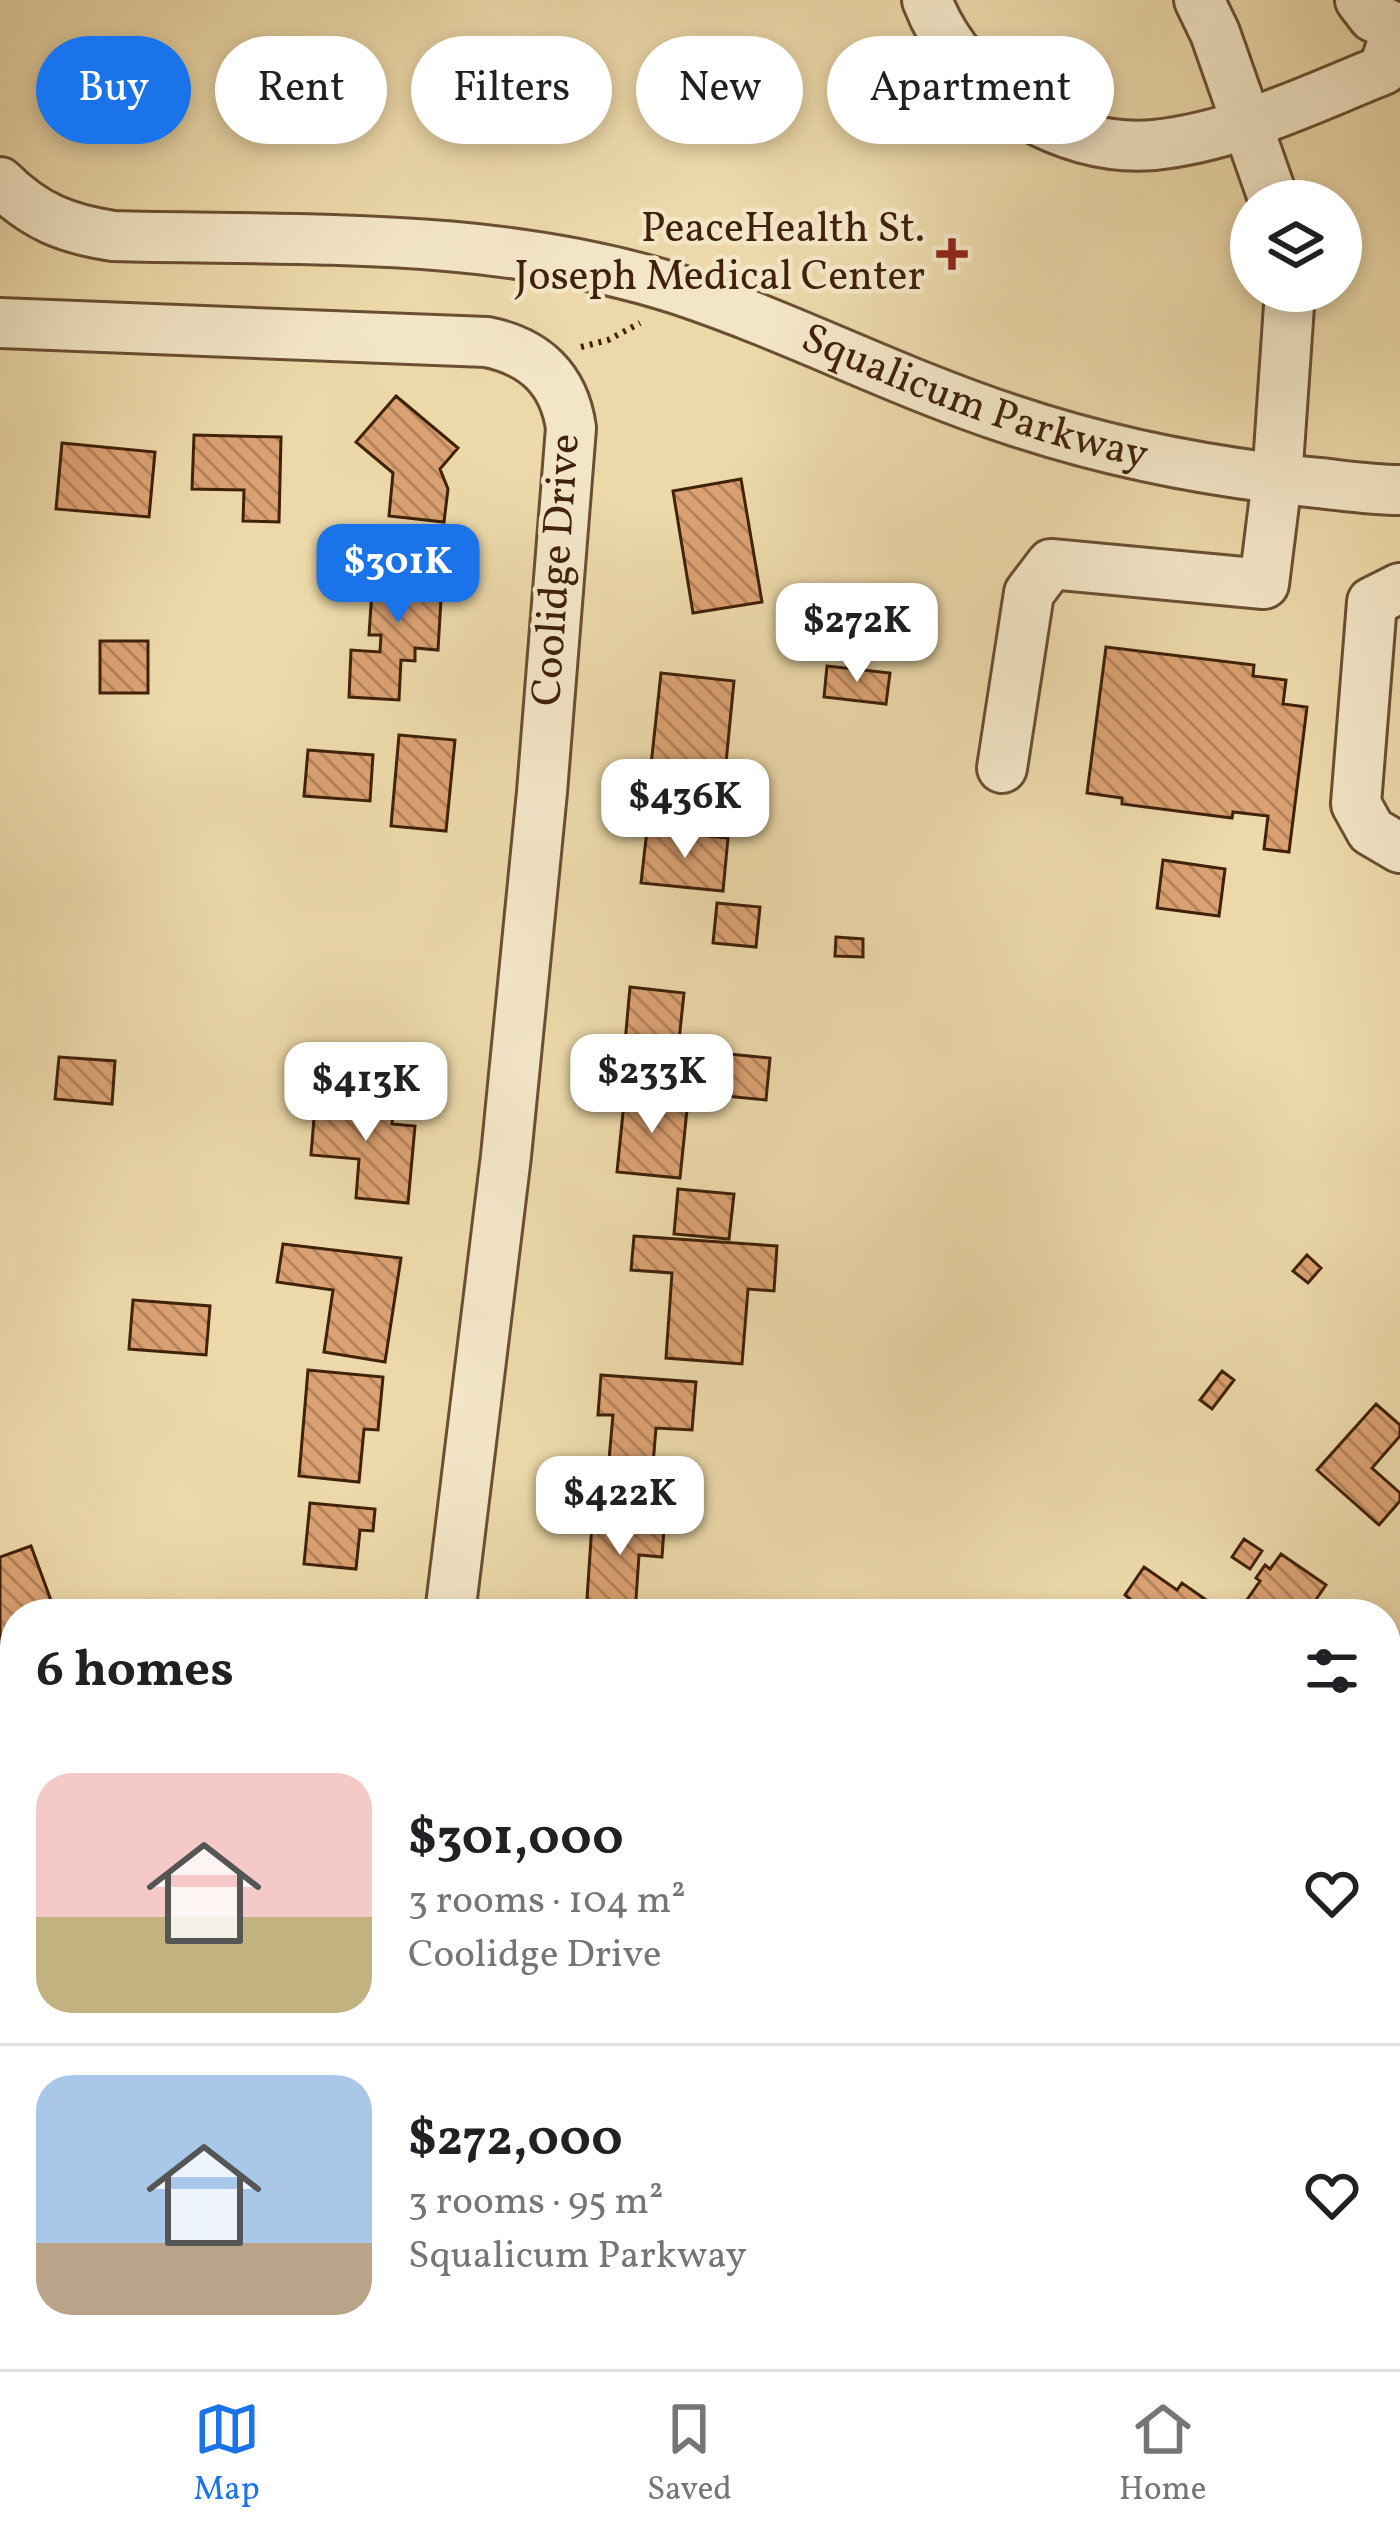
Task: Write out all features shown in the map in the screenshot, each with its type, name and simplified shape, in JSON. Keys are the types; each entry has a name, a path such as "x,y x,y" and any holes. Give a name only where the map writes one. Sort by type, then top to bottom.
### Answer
{"street":[{"path":"927,0 964,65 1009,106 1049,126 1103,140 1152,145 1247,124 1383,70 1399,30 1373,17 1360,0"},
{"path":"1199,0 1267,180"},
{"name":"Squalicum Parkway","path":"0,182 45,219 76,231 430,245 510,252 594,267 681,291 1007,419 1202,471 1400,490"},
{"path":"1002,768 1029,593 1052,564 1264,584 1289,312"},
{"path":"0,323 487,342 530,356"},
{"name":"Coolidge Drive","path":"451,1599 509,1133 571,428 558,386 530,356"},
{"path":"1400,588 1372,602 1356,804 1371,831 1400,848"}],"path":[{"path":"530,356 608,340 639,324 681,291"}],"building":[{"path":"396,396 458,448 440,469 448,489 444,522 389,516 393,473 356,442"},
{"path":"194,435 281,437 279,522 243,521 244,490 192,489"},
{"path":"62,443 155,452 149,517 56,509"},
{"path":"741,479 762,602 693,613 673,491"},
{"path":"374,561 443,565 438,650 415,648 415,661 401,660 399,700 349,697 351,650 380,652 381,635 369,635"},
{"path":"100,641 148,641 148,693 100,693"},
{"path":"1106,647 1254,665 1253,676 1286,680 1283,704 1307,707 1289,852 1264,849 1268,816 1233,812 1232,818 1122,804 1122,798 1087,793"},
{"path":"827,666 890,673 886,704 824,697"},
{"path":"661,673 734,681 725,773 651,765"},
{"path":"399,735 455,740 446,831 391,826"},
{"path":"308,750 373,755 370,801 304,796"},
{"path":"647,830 728,838 723,891 641,883"},
{"path":"1163,860 1225,869 1219,916 1157,908"},
{"path":"717,903 760,907 756,947 713,943"},
{"path":"836,937 863,939 863,957 835,956"},
{"path":"630,987 684,993 676,1069 623,1065"},
{"path":"719,1053 770,1058 766,1100 714,1095"},
{"path":"59,1057 115,1061 112,1104 55,1099"},
{"path":"625,1093 688,1100 680,1178 617,1172"},
{"path":"316,1094 394,1101 392,1124 415,1126 408,1203 356,1198 359,1159 311,1155"},
{"path":"678,1189 734,1194 729,1239 674,1234"},
{"path":"634,1236 777,1246 774,1291 748,1289 742,1364 666,1358 672,1273 631,1270"},
{"path":"283,1244 401,1258 385,1362 324,1352 333,1290 277,1282"},
{"path":"1307,1255 1321,1268 1308,1283 1293,1271"},
{"path":"133,1300 210,1306 206,1355 129,1349"},
{"path":"308,1370 383,1377 378,1430 364,1429 359,1482 299,1476"},
{"path":"1222,1371 1234,1380 1212,1409 1200,1400"},
{"path":"601,1375 696,1382 692,1430 656,1428 650,1501 592,1496 595,1471 608,1471 613,1415 598,1415"},
{"path":"1376,1404 1400,1425 1400,1436 1372,1468 1400,1493 1400,1501 1379,1525 1317,1470"},
{"path":"310,1503 375,1509 373,1531 360,1530 356,1569 304,1564"},
{"path":"593,1509 665,1514 662,1557 639,1555 636,1599 587,1599"},
{"path":"1244,1539 1262,1551 1250,1569 1232,1557"},
{"path":"31,1546 50,1599 0,1599 0,1557"},
{"path":"1281,1554 1326,1585 1316,1599 1247,1599 1265,1565 1270,1569"},
{"path":"1144,1567 1177,1590 1182,1583 1205,1599 1130,1599 1125,1595"}],"place":[{"name":"PeaceHealth St. Joseph Medical Center","path":"952,254"}]}
